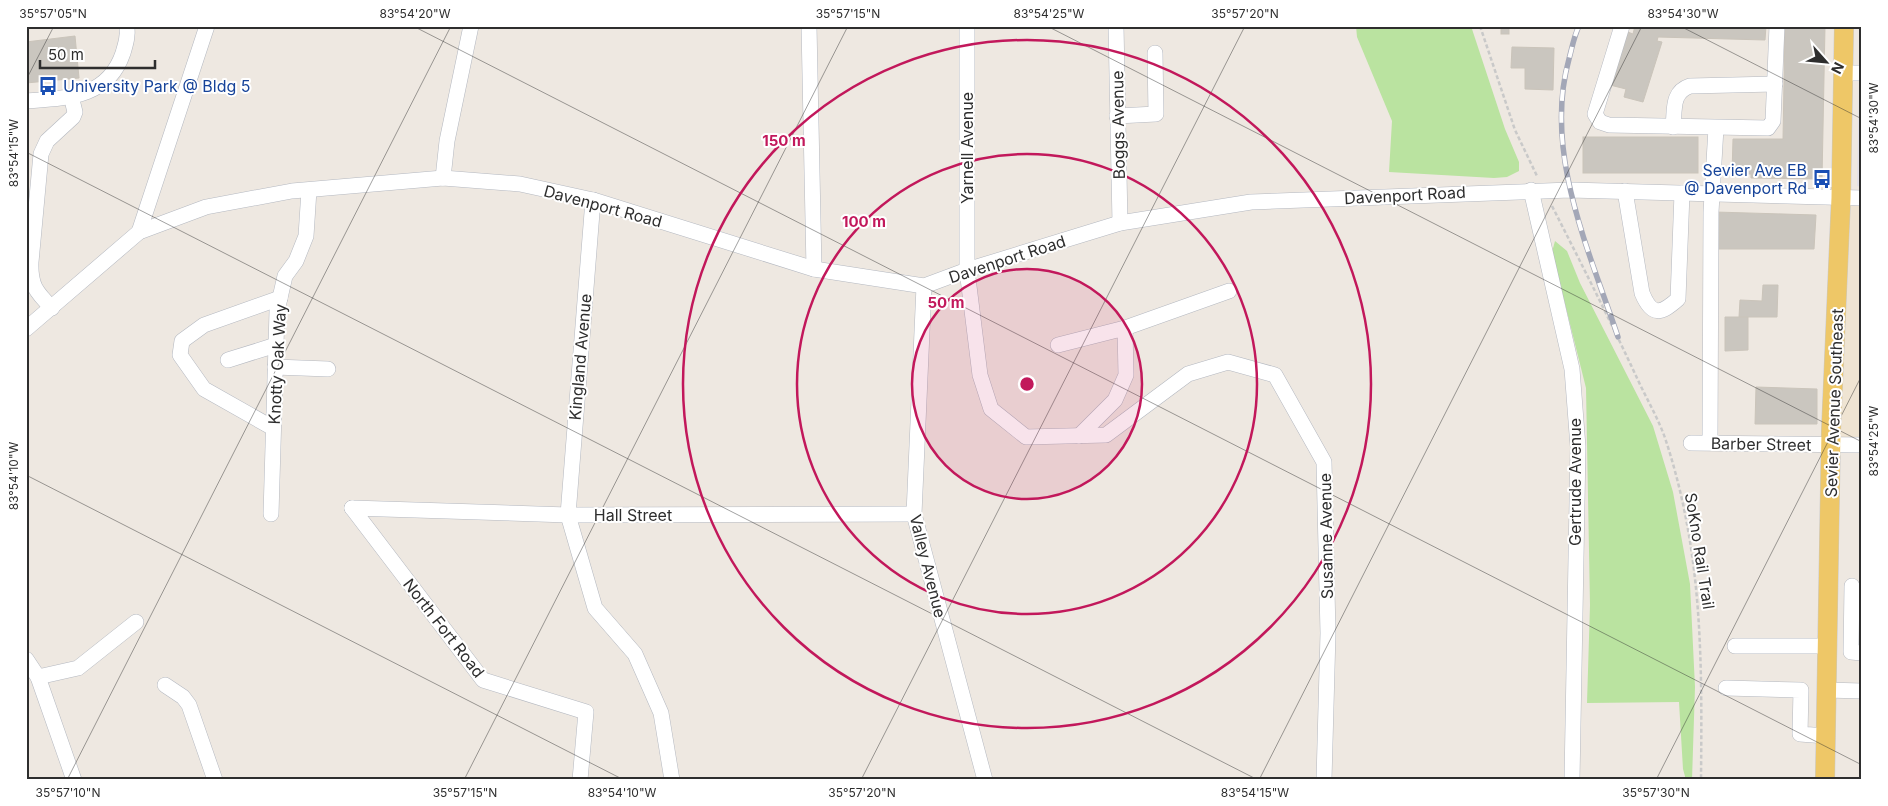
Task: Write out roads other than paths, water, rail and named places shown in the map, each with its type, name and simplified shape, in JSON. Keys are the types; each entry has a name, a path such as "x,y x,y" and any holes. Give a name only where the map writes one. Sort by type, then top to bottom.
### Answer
{"main road":[{"name":"Sevier Avenue Southeast","path":"1825,780 1832,444 1841,198 1852,73 1844,26"}],"street":[{"path":"26,101 89,92 105,83 119,63 128,36 127,26"},
{"path":"139,232 208,26"},
{"path":"443,178 447,141 471,26"},
{"path":"809,26 814,269"},
{"name":"Yarnell Avenue","path":"967,26 967,270"},
{"name":"Boggs Avenue","path":"1116,26 1120,223"},
{"path":"1622,26 1595,114 1600,122 1609,126 1716,128 1768,128 1773,121 1777,26"},
{"path":"1117,116 1156,114 1155,53"},
{"path":"1673,127 1676,95 1682,88 1690,86 1775,84"},
{"path":"52,308 34,287 30,277 31,262 41,154 47,141 73,117 75,112 71,96"},
{"path":"1710,442 1711,212 1714,194 1716,128"},
{"name":"Davenport Road","path":"26,329 139,232 206,207 292,190 443,178 520,184 593,200 814,269 924,286 967,270 1120,223 1251,202 1531,190 1862,198"},
{"name":"Knotty Oak Way","path":"271,514 277,311 285,276 296,261 306,236 308,190"},
{"name":"Gertrude Avenue","path":"1531,190 1572,370 1578,447 1572,780"},
{"path":"1625,191 1642,293 1648,306 1656,311 1665,311 1678,299 1682,193"},
{"name":"Kingland Avenue","path":"568,515 593,200"},
{"name":"Susanne Avenue","path":"967,270 980,375 991,409 1026,437 1106,435 1188,374 1228,362 1276,375 1324,462 1328,633 1324,780"},
{"name":"Valley Avenue","path":"924,286 914,514 985,780"},
{"path":"1058,345 1125,328 1229,291"},
{"path":"273,428 204,388 180,355 182,341 204,325 280,298"},
{"path":"1079,436 1115,400 1126,375 1125,328"},
{"path":"228,360 276,345"},
{"path":"275,367 328,369"},
{"name":"Barber Street","path":"1691,443 1862,445"},
{"name":"Hall Street","path":"352,508 568,515 914,514"},
{"name":"North Fort Road","path":"352,508 483,680 586,712 580,780"},
{"path":"568,515 595,608 635,654 661,713 672,780"},
{"path":"1735,646 1827,649 1857,653 1857,586 1829,585"},
{"path":"38,677 78,668 136,622"},
{"path":"26,659 38,677 74,780"},
{"path":"164,685 183,697 188,705 214,780"},
{"path":"1726,688 1801,690 1800,734 1826,736"},
{"path":"1801,703 1862,692"}],"railway":[{"path":"1579,26 1574,38 1562,94 1565,165 1583,235 1618,337"}],"place":[{"name":"University Park @ Bldg 5","path":"48,86"},
{"name":"Sevier Ave EB @ Davenport Rd","path":"1822,179"}]}
